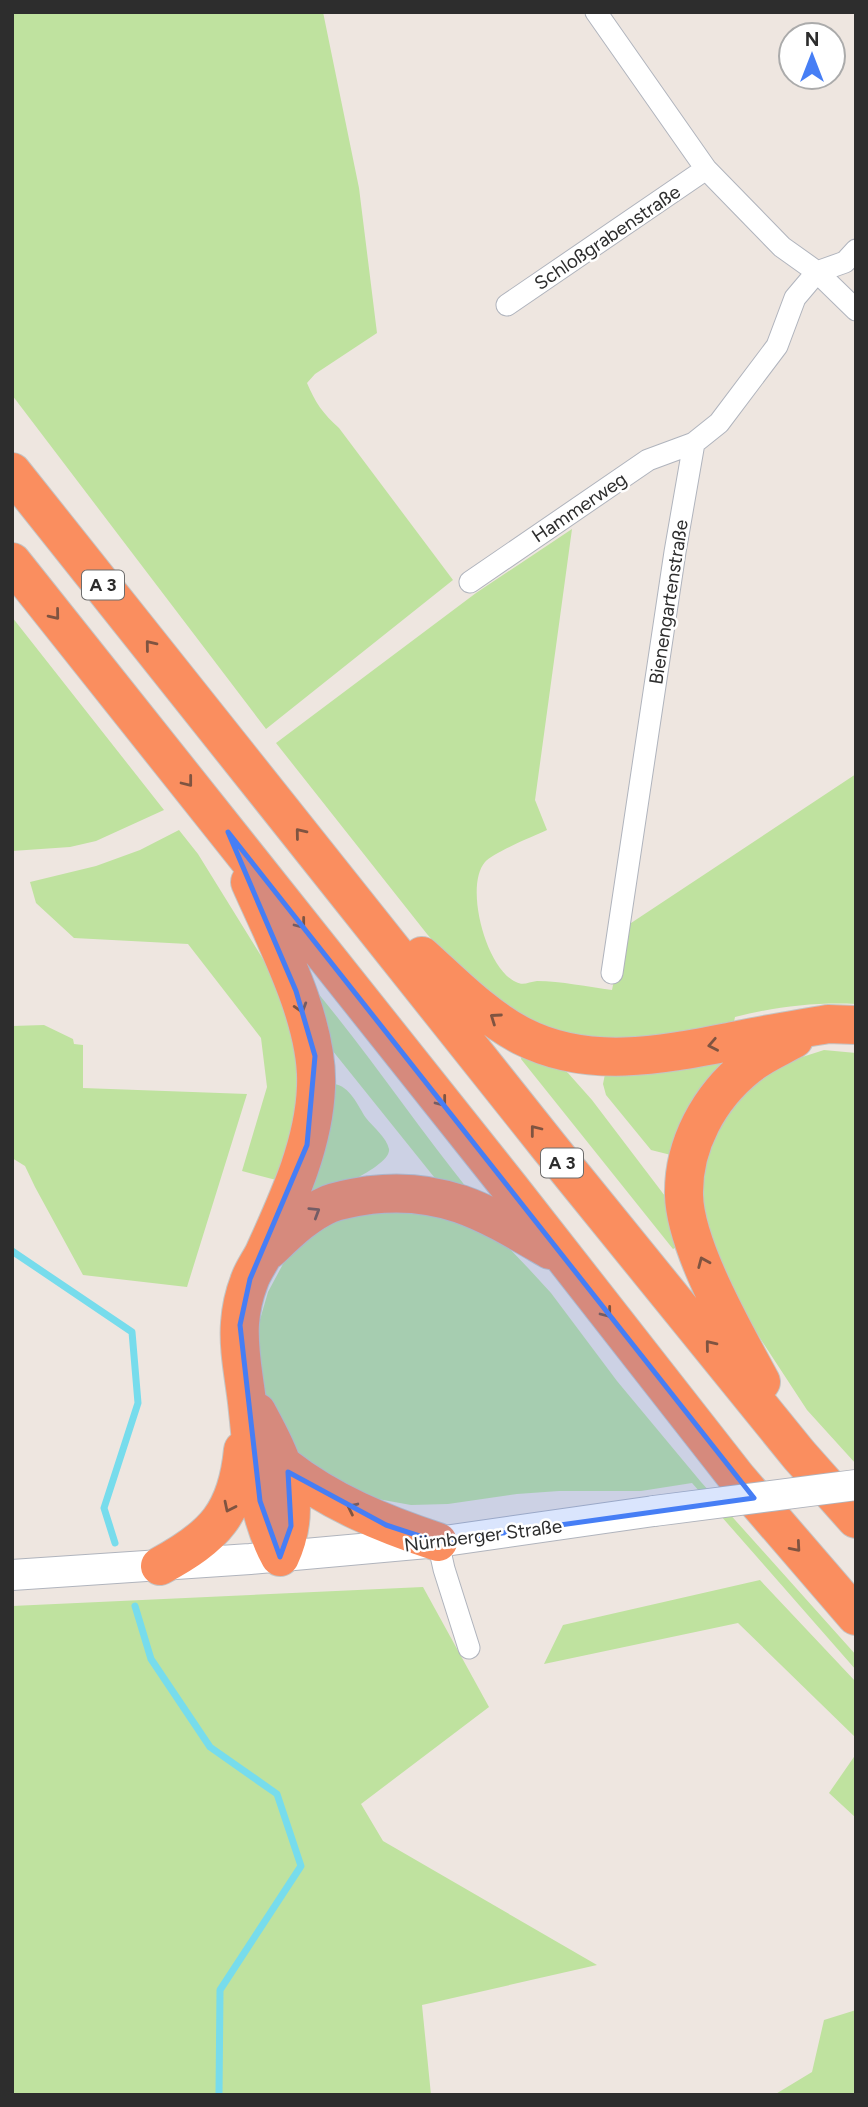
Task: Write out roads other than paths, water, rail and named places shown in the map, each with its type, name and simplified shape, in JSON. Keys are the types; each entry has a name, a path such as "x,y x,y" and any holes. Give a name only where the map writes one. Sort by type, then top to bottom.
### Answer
{"highway":[{"name":"A 3","path":"12,472 541,1138 799,1455 856,1519"},
{"path":"12,562 737,1478 856,1616"},
{"path":"228,832 296,991 315,1056 317,1087 307,1145 263,1256 250,1279 241,1315 240,1354 260,1501 271,1540 280,1557"},
{"path":"329,868 446,978 492,1017 523,1036 553,1048 584,1055 656,1055 842,1025"},
{"path":"799,1455 727,1317 692,1234 684,1196 688,1155 712,1104 749,1065 805,1033 842,1025"},
{"path":"263,1256 309,1215 330,1203 402,1192 447,1198 475,1208 565,1259"},
{"path":"246,1392 284,1466 289,1484 291,1526 280,1557"},
{"path":"160,1566 187,1552 210,1534 224,1518 235,1494 240,1472 246,1392"},
{"path":"284,1466 353,1509 386,1525 438,1542"}],"main road":[{"name":"Nürnberger Straße","path":"12,1575 280,1557 438,1542 856,1485"}],"street":[{"path":"596,12 706,169 782,247 817,272 856,310"},
{"name":"Schloßgrabenstraße","path":"507,304 706,169"},
{"path":"694,443 719,423 777,346 796,298 817,272 845,262 856,250"},
{"name":"Hammerweg","path":"470,582 648,460 694,443"},
{"name":"Bienengartenstraße","path":"612,972 694,443"},
{"path":"438,1542 468,1648"}],"waterway":[{"path":"12,1251 132,1332 138,1403 104,1508 115,1543"},
{"path":"135,1606 151,1659 210,1747 277,1794 301,1866 220,1990 219,2095"}]}
